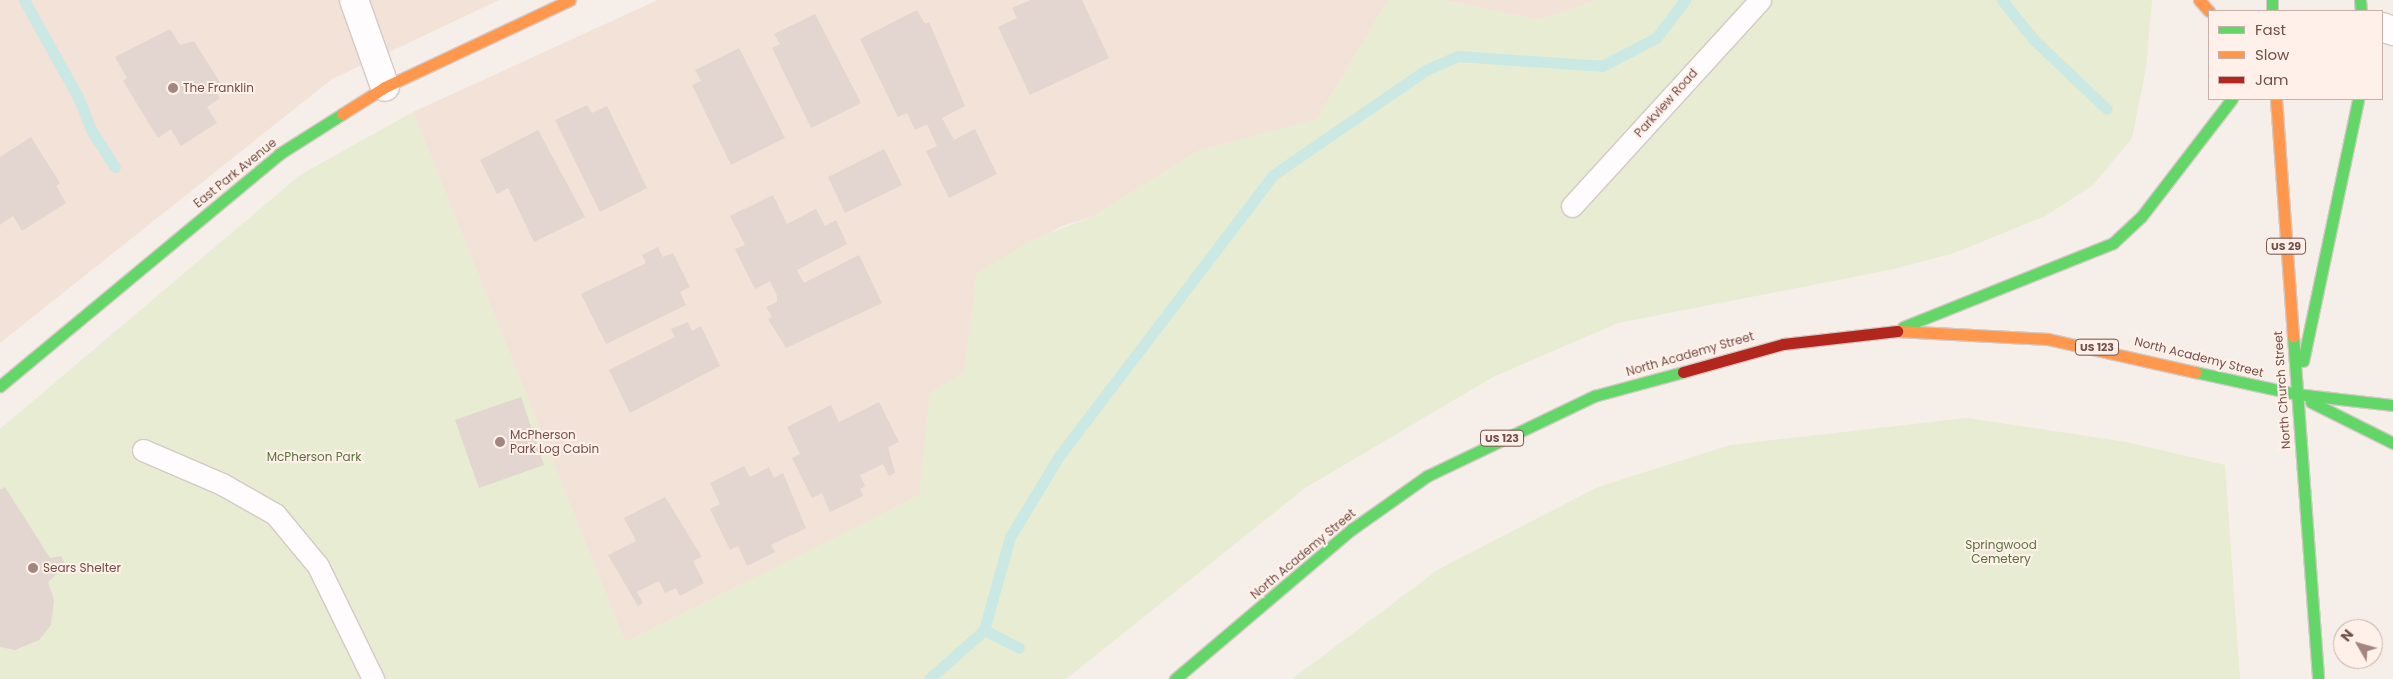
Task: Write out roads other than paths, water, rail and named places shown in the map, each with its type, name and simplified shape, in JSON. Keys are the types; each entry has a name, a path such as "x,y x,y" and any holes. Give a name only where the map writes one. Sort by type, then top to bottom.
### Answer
{"main road":[{"name":"East Park Avenue","path":"0,386 279,154 385,87 570,0"},
{"path":"2199,0 2208,10"},
{"path":"1893,330 2113,242 2141,218 2231,100"},
{"name":"North Church Street","path":"2276,100 2318,679"},
{"path":"2296,394 2358,100"},
{"name":"North Academy Street","path":"1175,679 1352,529 1426,476 1505,436 1594,396 1708,362 1782,344 1893,330 2048,339 2296,394 2393,404"},
{"name":"North Academy Street","path":"2296,394 2393,443"}],"street":[{"path":"354,0 385,87"}],"lane":[{"name":"Parkview Road","path":"1572,206 1760,0"},
{"path":"143,450 222,484 275,514 318,566 373,679"}],"waterway":[{"path":"24,0 78,97 91,130 115,167"},
{"path":"929,679 984,630 1010,537 1059,456 1273,175 1426,70 1457,56 1602,66 1656,38 1685,0"},
{"path":"2002,0 2034,40 2107,109"},
{"path":"984,630 1019,648"}],"place":[{"name":"The Franklin","path":"173,88"},
{"name":"McPherson Park Log Cabin","path":"500,442"},
{"name":"Sears Shelter","path":"33,568"}],"park label":[{"name":"McPherson Park","path":"314,457"},
{"name":"Springwood Cemetery","path":"2001,552"}]}
